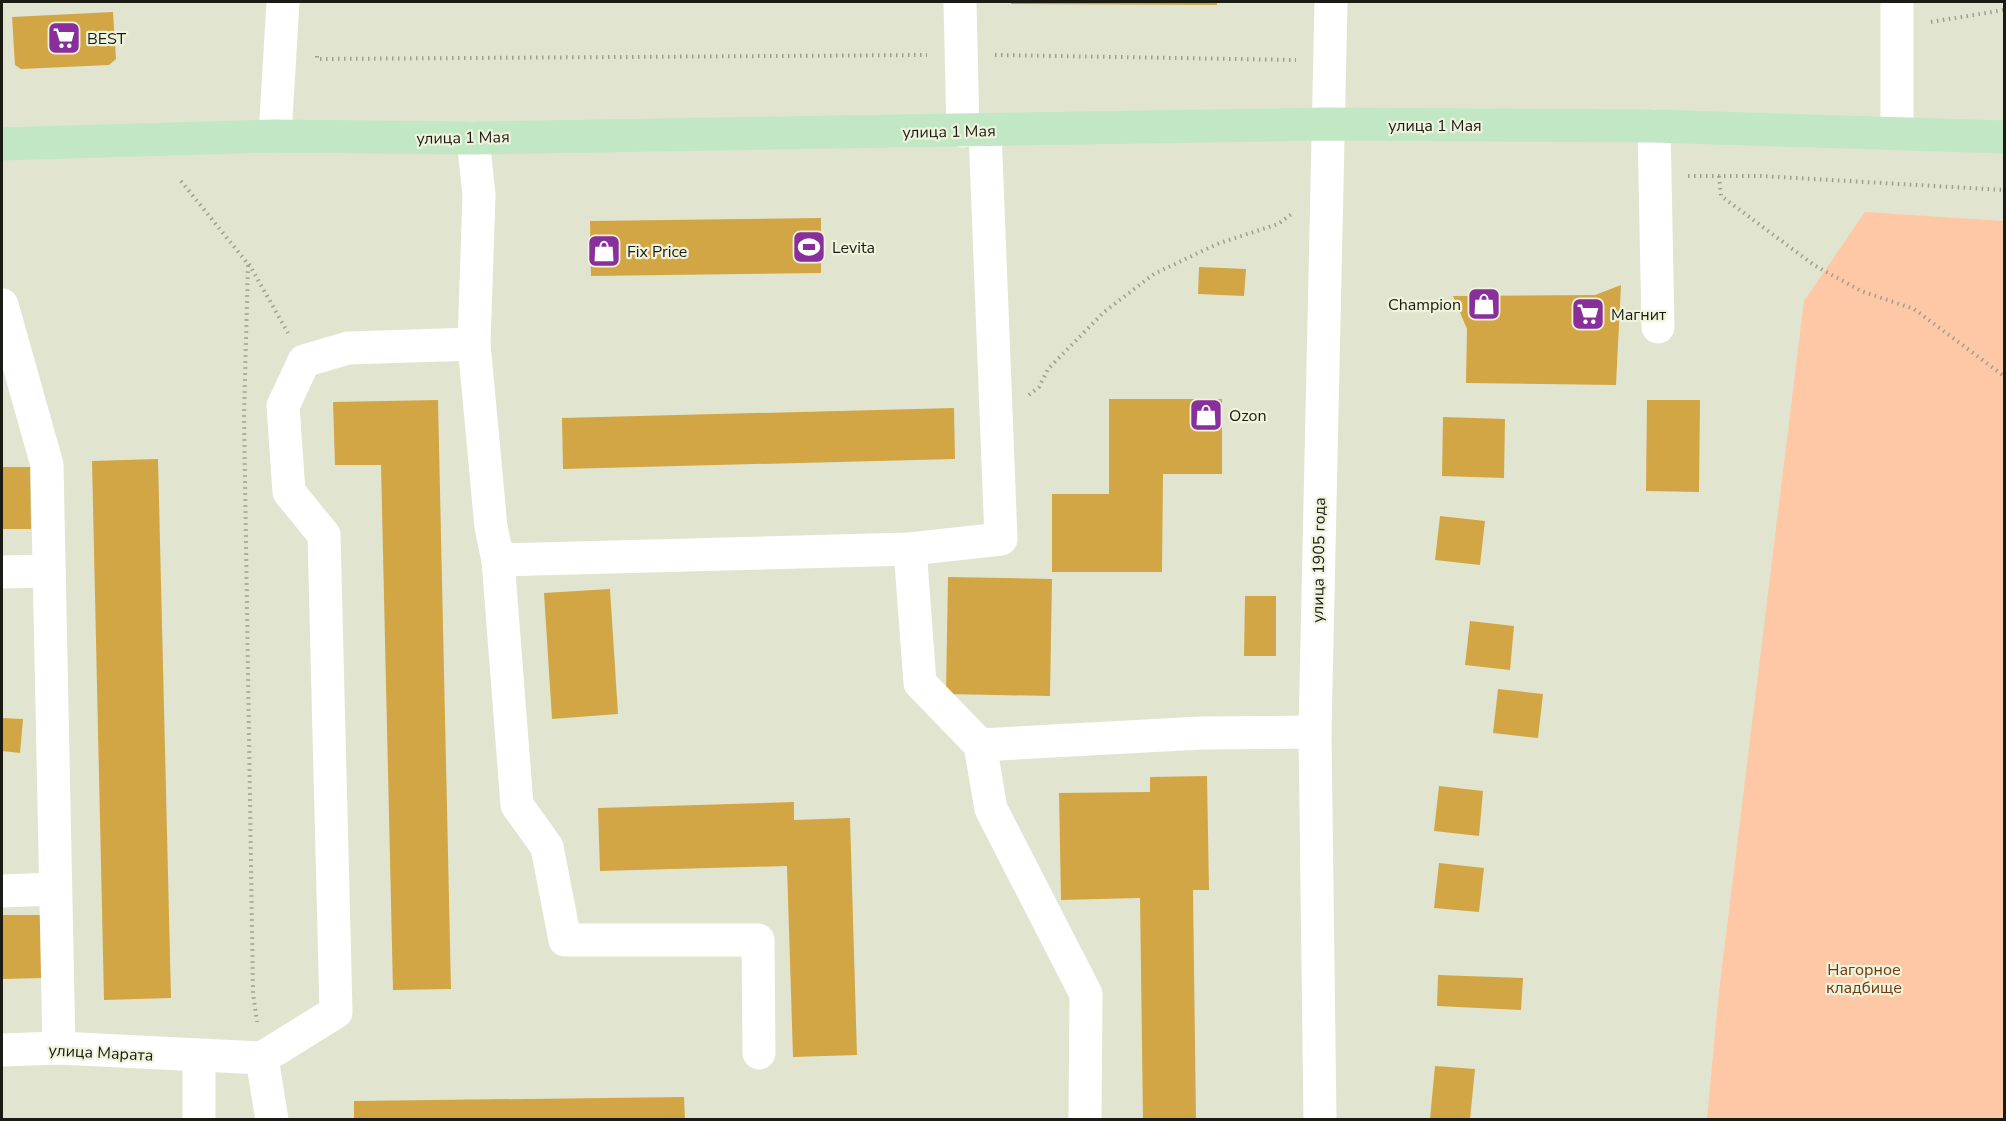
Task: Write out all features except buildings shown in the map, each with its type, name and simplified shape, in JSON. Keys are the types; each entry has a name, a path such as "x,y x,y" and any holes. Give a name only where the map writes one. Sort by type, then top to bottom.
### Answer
{"main road":[{"name":"улица 1 Мая","path":"2,144 275,136 473,138 1327,124 1654,126 2004,137"}],"street":[{"path":"275,136 283,2"},
{"name":"улица 1905 года","path":"1320,1119 1315,732 1325,190 1331,2"},
{"path":"1897,2 1897,133"},
{"path":"498,560 910,549 1001,538 996,422 974,131 961,54 960,3"},
{"path":"1654,126 1658,327"},
{"path":"473,138 478,195 474,344 491,528 498,560 517,805 547,847 565,940 758,940 759,1053"},
{"path":"2,305 10,370 47,465 59,1048"},
{"path":"272,1119 261,1058 336,1012 324,535 289,492 284,406 304,361 348,348 474,344"},
{"path":"910,549 920,683 980,745 991,810 1086,994 1085,1119"},
{"path":"2,572 49,571"},
{"path":"980,745 1201,733 1315,732"},
{"path":"2,891 55,889"},
{"name":"улица Марата","path":"2,1050 59,1048 200,1057 261,1058"},
{"path":"200,1057 200,1119"}],"path":[{"path":"1926,22 2004,10"},
{"path":"317,59 961,54 1329,61"},
{"path":"1719,176 1721,196 1814,266 1861,291 1914,309 2004,376"},
{"path":"1655,177 1761,176 2004,190"},
{"path":"181,181 248,264 304,361"},
{"path":"996,422 1039,387 1048,369 1104,312 1154,274 1218,244 1278,224 1325,190"},
{"path":"248,264 244,439 254,993 261,1058"}],"green space":[{"name":"Нагорное кладбище","path":"1865,212 2004,221 2004,1119 1707,1119 1719,992 1804,301"}],"place":[{"name":"BEST","path":"64,38"},
{"name":"Levita","path":"809,247"},
{"name":"Fix Price","path":"604,251"},
{"name":"Champion","path":"1484,304"},
{"name":"Магнит","path":"1588,314"},
{"name":"Ozon","path":"1206,415"}]}
